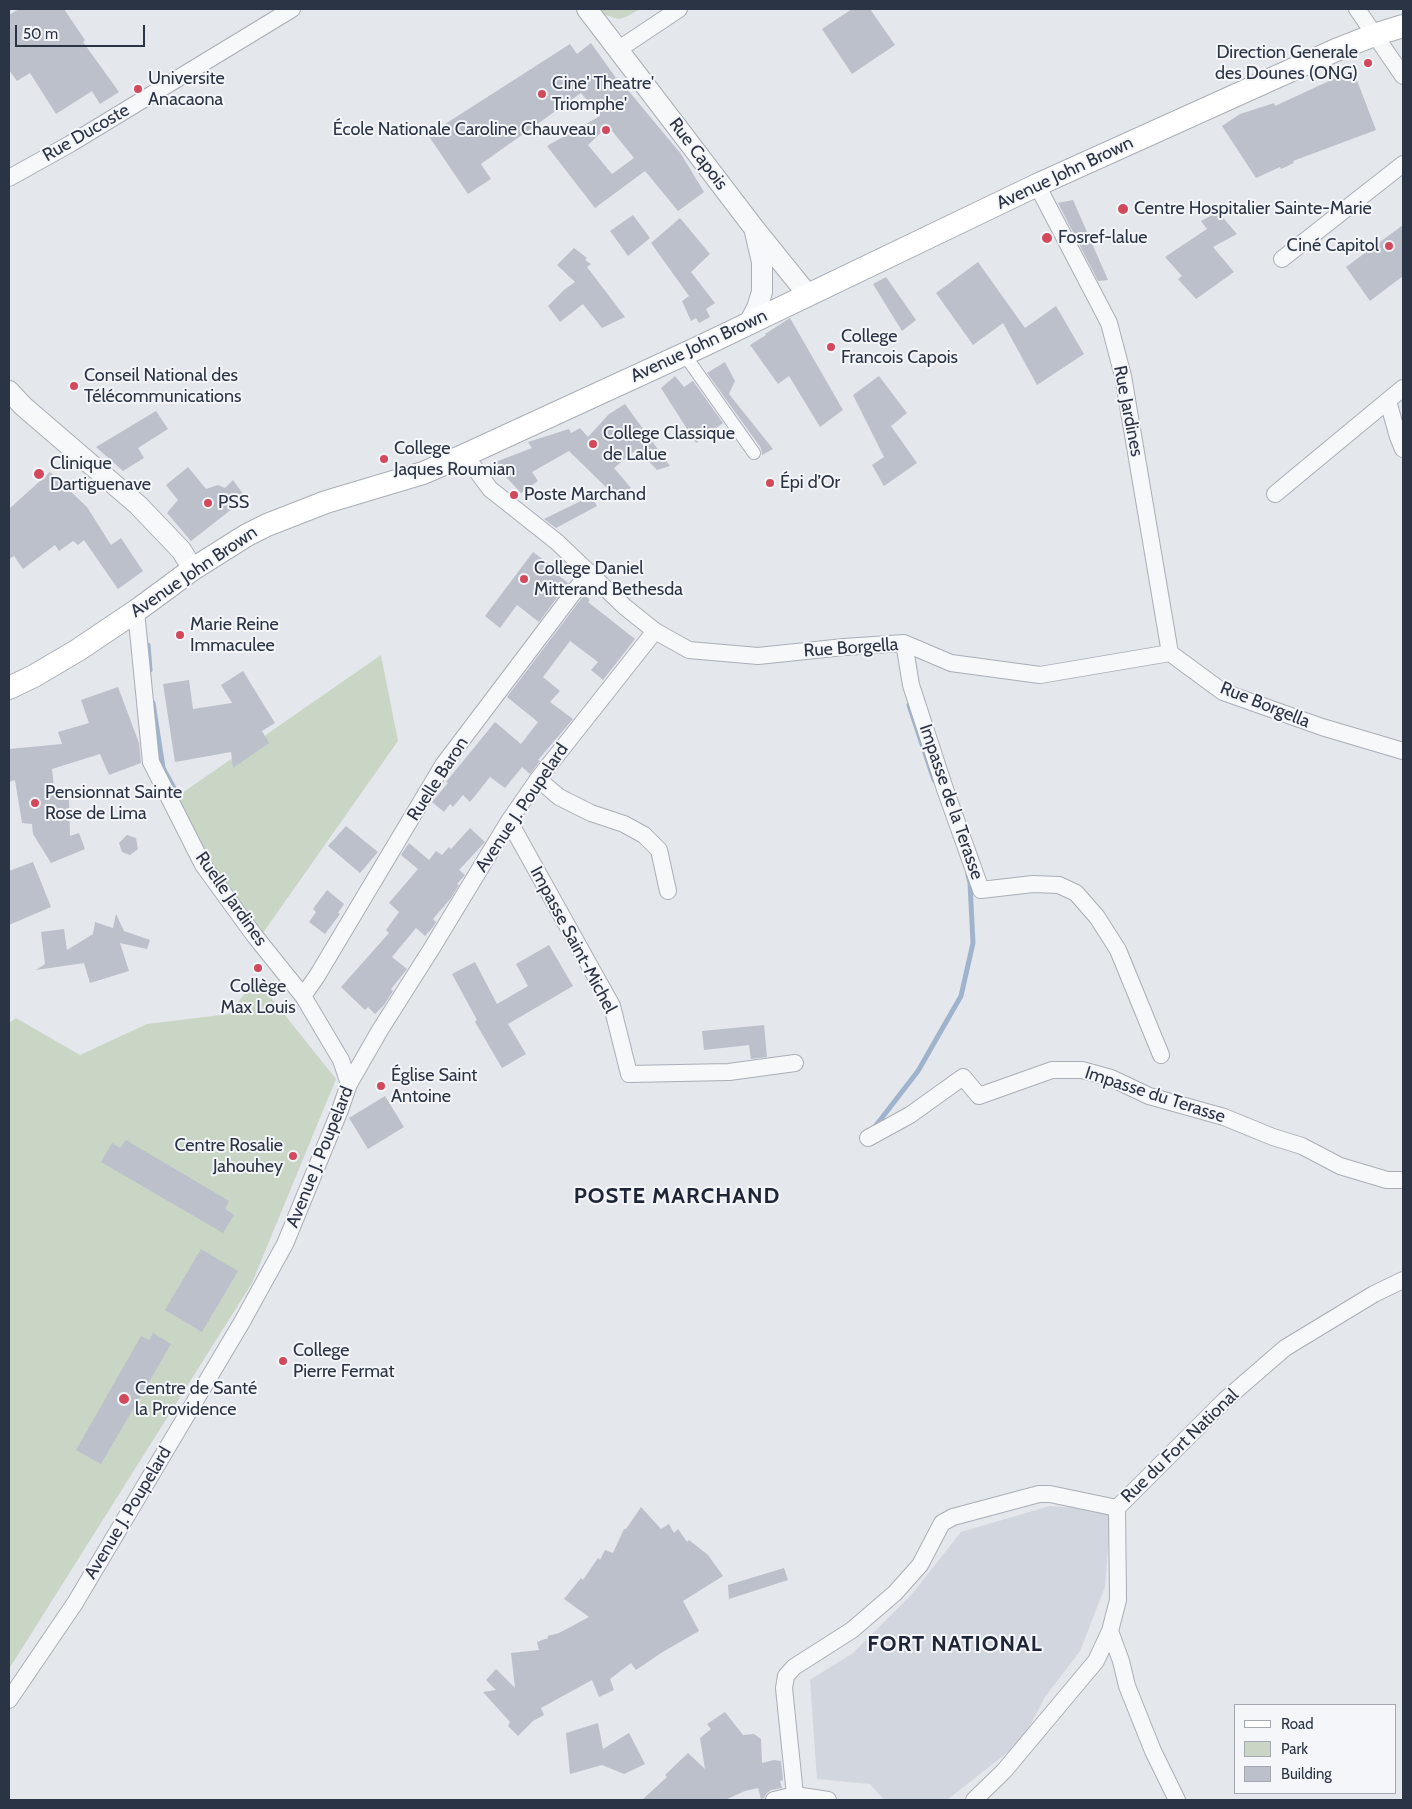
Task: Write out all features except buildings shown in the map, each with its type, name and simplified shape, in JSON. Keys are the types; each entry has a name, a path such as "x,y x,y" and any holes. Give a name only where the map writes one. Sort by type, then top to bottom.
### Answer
{"main road":[{"name":"Avenue John Brown","path":"9,688 58,663 136,611 194,569 247,535 283,518 326,502 423,473 465,455 684,354 1037,185 1336,50 1374,34 1403,26"}],"street":[{"name":"Rue Ducoste","path":"9,178 70,144 292,9"},
{"name":"Rue Capois","path":"587,9 754,228 808,295"},
{"path":"618,49 679,9"},
{"path":"1357,9 1403,76"},
{"path":"1282,259 1403,164"},
{"name":"Rue Jardines","path":"1037,185 1109,323 1123,376 1170,653"},
{"name":"Rue Capois","path":"748,323 759,301 763,279 762,262 754,228"},
{"path":"684,354 754,453"},
{"path":"1275,494 1403,388"},
{"path":"9,391 23,406 138,505 180,550 194,569"},
{"path":"1388,400 1403,449"},
{"name":"Rue Borgella","path":"465,455 490,489 557,542 625,607 655,631 689,650 758,656 904,643 951,663 1040,675 1170,653 1223,692 1322,727 1403,751"},
{"name":"Ruelle Baron","path":"303,996 317,976 443,766 589,572"},
{"name":"Ruelle Jardines","path":"136,611 151,762 203,865 254,935 303,996 341,1060 349,1084"},
{"name":"Avenue J. Poupelard","path":"9,1700 75,1603 242,1322 285,1244 349,1084 380,1030 509,822 538,779 655,631"},
{"name":"Impasse de la Terasse","path":"904,643 911,685 981,890 1033,884 1059,885 1076,893 1097,917 1118,950 1161,1055"},
{"path":"538,779 559,797 591,813 624,824 644,835 660,850 668,891"},
{"name":"Impasse Saint-Michel","path":"509,822 612,1006 629,1074 729,1072 795,1063"},
{"name":"Impasse du Terasse","path":"868,1138 910,1115 963,1077 979,1096 1052,1070 1082,1070 1111,1078 1149,1096 1224,1117 1273,1137 1302,1146 1340,1166 1387,1180 1403,1180"},
{"name":"Rue du Fort National","path":"795,1795 784,1688 786,1676 794,1667 852,1630 895,1593 920,1565 942,1523 953,1516 1039,1494 1050,1494 1117,1508 1225,1400 1285,1348 1374,1294 1403,1280"},
{"path":"974,1800 1004,1770 1096,1662 1110,1631 1118,1600 1117,1508"},
{"path":"1110,1631 1130,1694 1153,1752 1177,1800"},
{"path":"774,1800 795,1795 828,1800"}],"shaded area":[{"path":"1050,1506 1111,1510 1105,1587 1080,1651 1045,1697 1022,1741 947,1800 884,1800 870,1784 817,1779 810,1680 853,1653 912,1594 961,1532"}],"green space":[{"path":"600,9 640,9 618,19 606,15"},
{"path":"381,655 398,741 260,937 205,862 175,798"},
{"path":"256,979 336,1079 252,1283 9,1669 9,1023 16,1018 80,1055 147,1024 229,1014"}],"waterway":[{"path":"148,645 150,670"},
{"path":"153,703 163,768 174,788 174,796"},
{"path":"909,705 934,780"},
{"path":"874,1128 918,1071 961,996 973,943 968,875"}],"place":[{"name":"Direction Generale des Dounes (ONG)","path":"1368,63"},
{"name":"Universite Anacaona","path":"138,89"},
{"name":"Cine' Theatre' Triomphe'","path":"542,94"},
{"name":"École Nationale Caroline Chauveau","path":"606,130"},
{"name":"Centre Hospitalier Sainte-Marie","path":"1123,209"},
{"name":"Fosref-lalue","path":"1047,238"},
{"name":"Ciné Capitol","path":"1389,246"},
{"name":"College Francois Capois","path":"831,347"},
{"name":"Conseil National des Télécommunications","path":"74,386"},
{"name":"College Classique de Lalue","path":"593,444"},
{"name":"College Jaques Roumian","path":"384,459"},
{"name":"Clinique Dartiguenave","path":"39,474"},
{"name":"Épi d’Or","path":"770,483"},
{"name":"Poste Marchand","path":"514,495"},
{"name":"PSS","path":"208,503"},
{"name":"College Daniel Mitterand Bethesda","path":"524,579"},
{"name":"Marie Reine Immaculee","path":"180,635"},
{"name":"Pensionnat Sainte Rose de Lima","path":"35,803"},
{"name":"Collège Max Louis","path":"258,968"},
{"name":"Église Saint Antoine","path":"381,1086"},
{"name":"Centre Rosalie Jahouhey","path":"293,1156"},
{"name":"College Pierre Fermat","path":"283,1361"},
{"name":"Centre de Santé la Providence","path":"124,1399"}],"district":[{"name":"POSTE MARCHAND","path":"677,1197"},
{"name":"FORT NATIONAL","path":"955,1645"}]}
